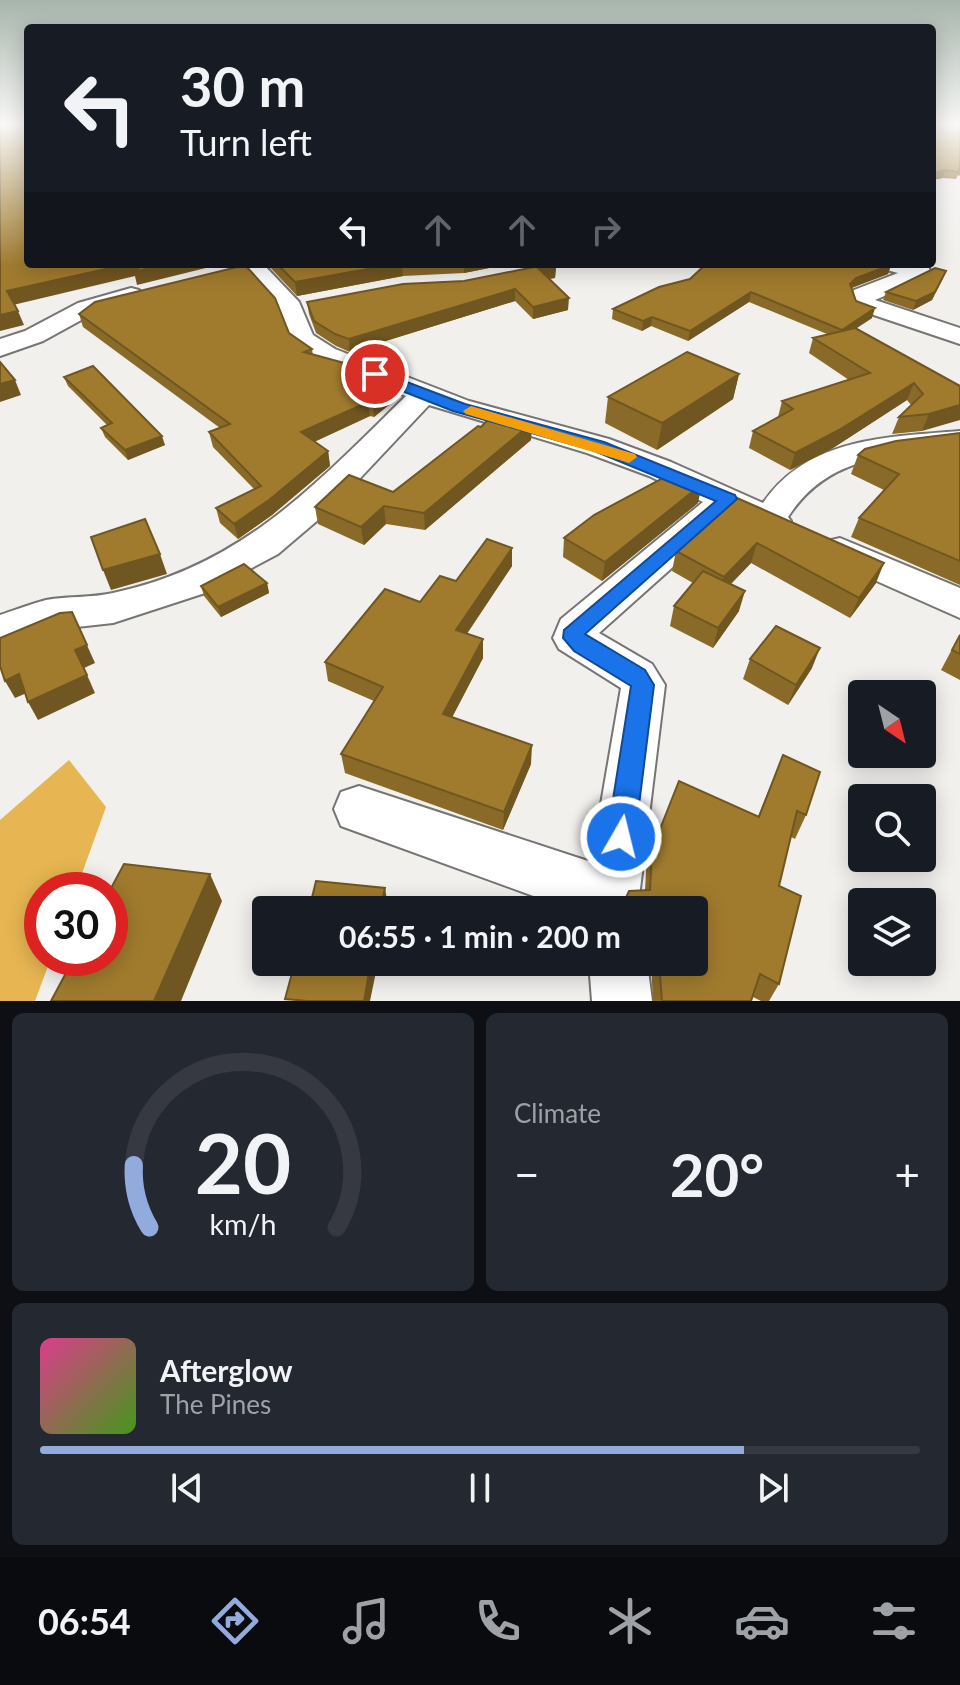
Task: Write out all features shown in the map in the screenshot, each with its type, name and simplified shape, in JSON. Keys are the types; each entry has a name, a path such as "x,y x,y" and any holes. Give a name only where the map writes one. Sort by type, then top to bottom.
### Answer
{"street":[{"path":"247,268 306,305 302,339 326,355 459,407 598,446 728,499 960,604"},
{"path":"906,268 920,272 862,295 864,304 960,336"},
{"path":"0,348 34,336 86,308 151,290"},
{"path":"0,631 47,615 113,608 191,583 265,545 320,500 424,394"},
{"path":"793,530 798,480 846,455 960,440"},
{"path":"614,896 643,685 637,676 582,645 574,638 575,630 728,499"},
{"path":"359,809 592,896"},
{"path":"619,976 622,1001"}],"shaded area":[{"path":"69,760 106,807 83,872 24,872 24,976 44,976 35,1001 0,1001 0,820"}],"building":[{"path":"0,173 24,173 24,268 110,268 7,291 18,311 0,315"},
{"path":"233,268 248,268 275,298 289,333 312,349 304,352 355,366 394,386 373,403 368,402 301,432 328,451 269,500 234,524 216,508 261,486 209,432 230,424 79,314 95,302"},
{"path":"281,268 374,268 295,282"},
{"path":"529,268 548,268 539,269 569,298 533,307 515,289 349,339 314,321 307,302 403,284 464,281"},
{"path":"702,268 883,268 856,278 850,284 856,301 875,308 842,330 751,292 690,331 652,317 643,321 613,309 659,287 690,279"},
{"path":"935,268 946,271 935,292 916,301 886,292"},
{"path":"855,328 960,386 960,405 929,414 899,417 923,394 914,383 839,430 795,453 753,431 793,409 782,401 870,373 813,338"},
{"path":"687,352 739,374 662,423 608,397"},
{"path":"0,362 15,380 0,384"},
{"path":"93,366 162,436 125,450 101,428 112,423 64,377"},
{"path":"494,413 532,423 424,513 384,506 361,527 315,507 349,475 393,492 478,426 481,427"},
{"path":"960,433 960,561 859,518 899,474 858,455 865,449 896,441"},
{"path":"674,472 702,484 605,562 564,538 594,515"},
{"path":"737,498 884,563 859,598 757,543 724,577 676,551"},
{"path":"145,519 160,554 103,570 91,537"},
{"path":"487,539 512,548 456,630 483,639 443,714 532,745 504,812 341,754 383,687 325,662 385,589 420,602 440,576 456,581"},
{"path":"244,564 267,583 218,607 201,586"},
{"path":"703,571 745,591 718,628 674,606"},
{"path":"72,612 87,645 75,650 87,675 28,702 19,674 5,681 0,666 0,638 60,613"},
{"path":"776,626 820,648 796,685 750,659"},
{"path":"960,635 960,654 952,650"},
{"path":"783,755 820,772 806,815 797,811 779,886 801,896 779,984 760,974 751,1001 662,1001 660,976 708,976 708,896 627,896 629,891 650,890 653,831 655,827 660,829 679,781 759,817"},
{"path":"124,864 210,874 154,1001 51,1001 64,976 128,976 128,872 120,872"},
{"path":"316,881 385,888 383,896 312,896"},
{"path":"291,976 368,976 364,1001 285,999"}],"slow traffic":[{"path":"471,411 629,457"}],"route":[{"path":"375,374 459,407 598,446 728,499 575,630 574,638 582,645 637,676 643,685 621,837"}]}
